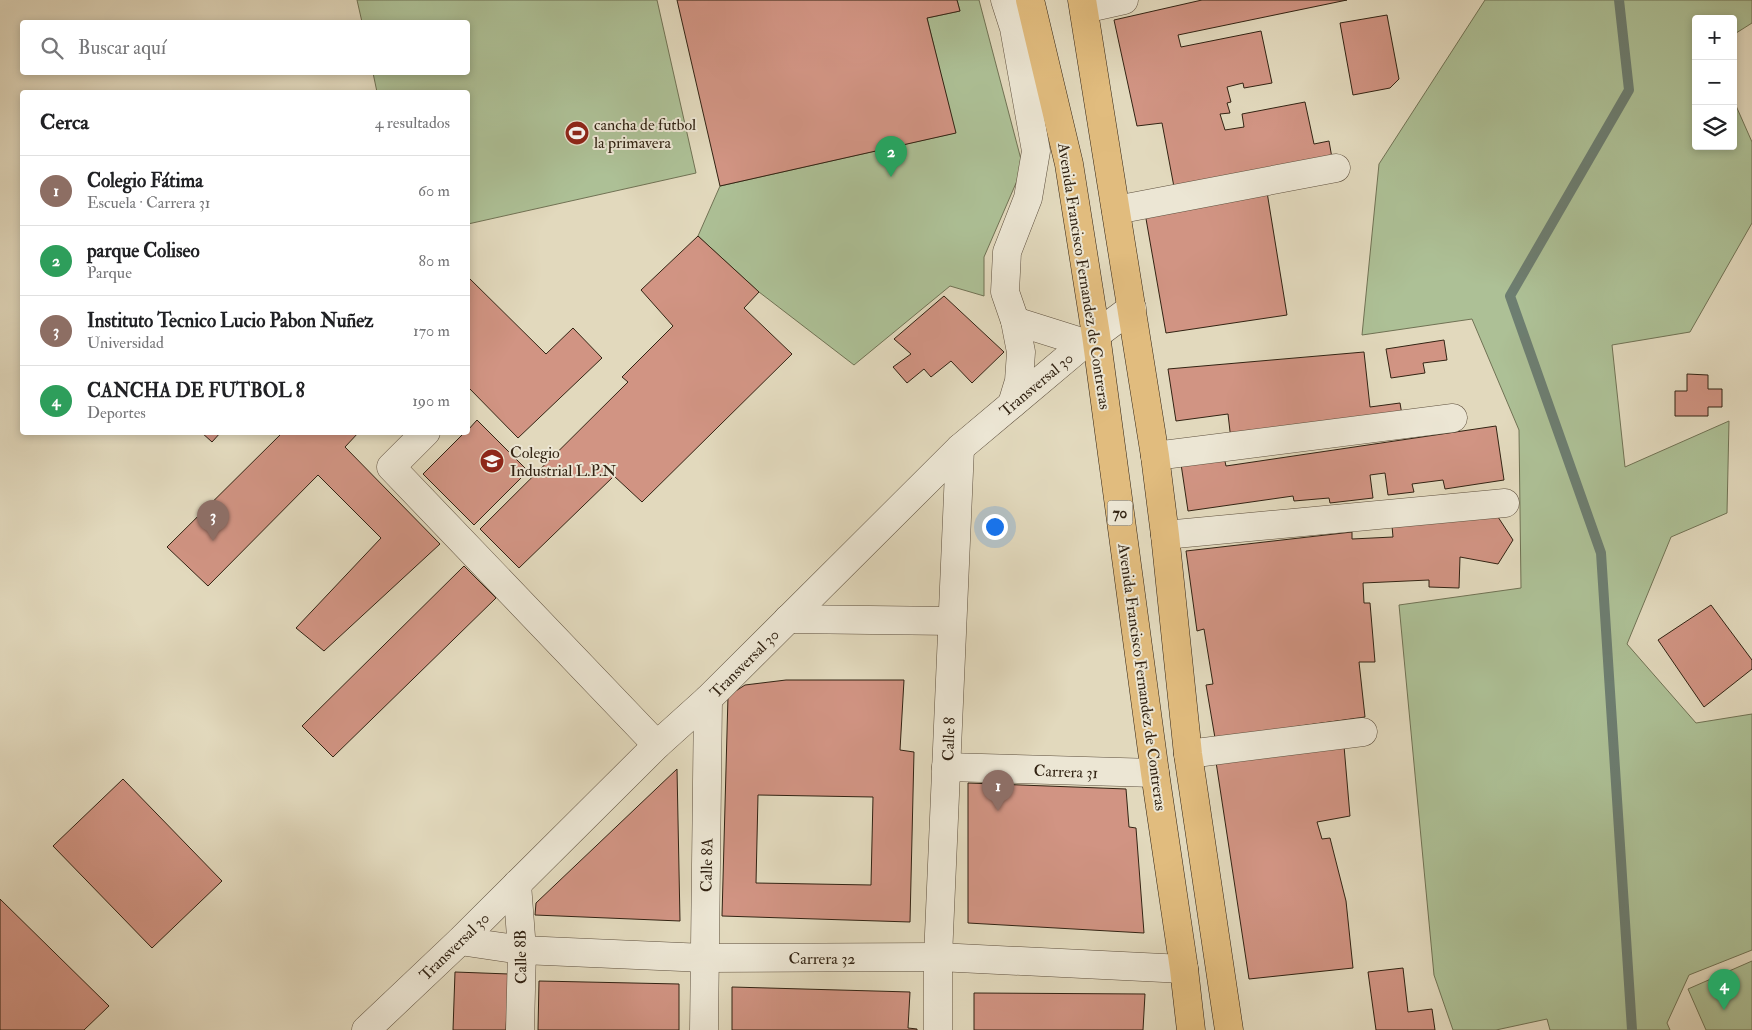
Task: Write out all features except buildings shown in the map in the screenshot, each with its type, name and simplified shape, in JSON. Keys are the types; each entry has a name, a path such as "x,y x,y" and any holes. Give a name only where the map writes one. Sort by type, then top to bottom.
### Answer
{"main road":[{"name":"Avenida Francisco Fernandez de Contreras","path":"1030,0 1069,164 1090,339 1156,773 1191,1030"},
{"name":"Avenida Francisco Fernandez de Contreras","path":"1083,4 1155,456 1188,754 1229,1030"}],"street":[{"path":"1005,0 1014,28 1036,152 1028,198 1007,252 1005,292 1015,321 1021,352 1019,381 1012,404"},
{"path":"1083,4 1124,0"},
{"path":"1116,210 1336,168"},
{"name":"Transversal 30","path":"366,1030 460,941 657,745 708,699 960,448 1090,339 1132,308"},
{"path":"1015,321 1090,339"},
{"path":"1155,456 1453,418"},
{"path":"423,435 391,467 657,745"},
{"name":"Calle 8","path":"938,1030 938,957 960,448"},
{"path":"1165,535 1505,503"},
{"path":"788,619 952,621"},
{"name":"Calle 8A","path":"704,1030 708,699"},
{"path":"1188,754 1363,732"},
{"name":"Carrera 31","path":"946,767 1156,773"},
{"name":"Calle 8B","path":"517,884 522,950 520,1030"},
{"name":"Carrera 32","path":"460,941 522,950 705,958 938,957 1184,969"}],"green space":[{"name":"cancha de futbol la primavera","path":"357,0 657,0 696,173 470,224 470,90 377,90 373,75 470,75 470,20 362,20"},
{"path":"957,0 979,0 1023,167 984,257 984,296 950,286 854,365 759,292 698,236 720,186 955,133 927,18 960,11"},
{"path":"1485,0 1752,0 1752,23 1737,32 1737,15 1692,15 1692,150 1737,150 1737,108 1752,142 1752,223 1690,332 1612,345 1625,467 1729,421 1727,513 1671,537 1627,644 1696,723 1752,714 1752,950 1689,975 1667,1023 1670,1030 1550,1030 1547,1019 1496,1030 1453,1030 1434,975 1399,605 1521,588 1519,430 1472,319 1362,335 1379,164"},
{"path":"1752,961 1752,1030 1706,1030 1688,989"}],"waterway":[{"path":"1619,0 1629,90 1510,296 1601,553 1632,1030"}],"place":[{"name":"cancha de futbol la primavera","path":"577,133"},
{"name":"parque Coliseo","path":"891,177"},
{"name":"Colegio Industrial L.P.N","path":"492,461"},
{"name":"Instituto Tecnico Lucio Pabon Nuñez","path":"213,541"},
{"name":"Colegio Fátima","path":"998,811"},
{"name":"CANCHA DE FUTBOL 8","path":"1724,1010"}]}
